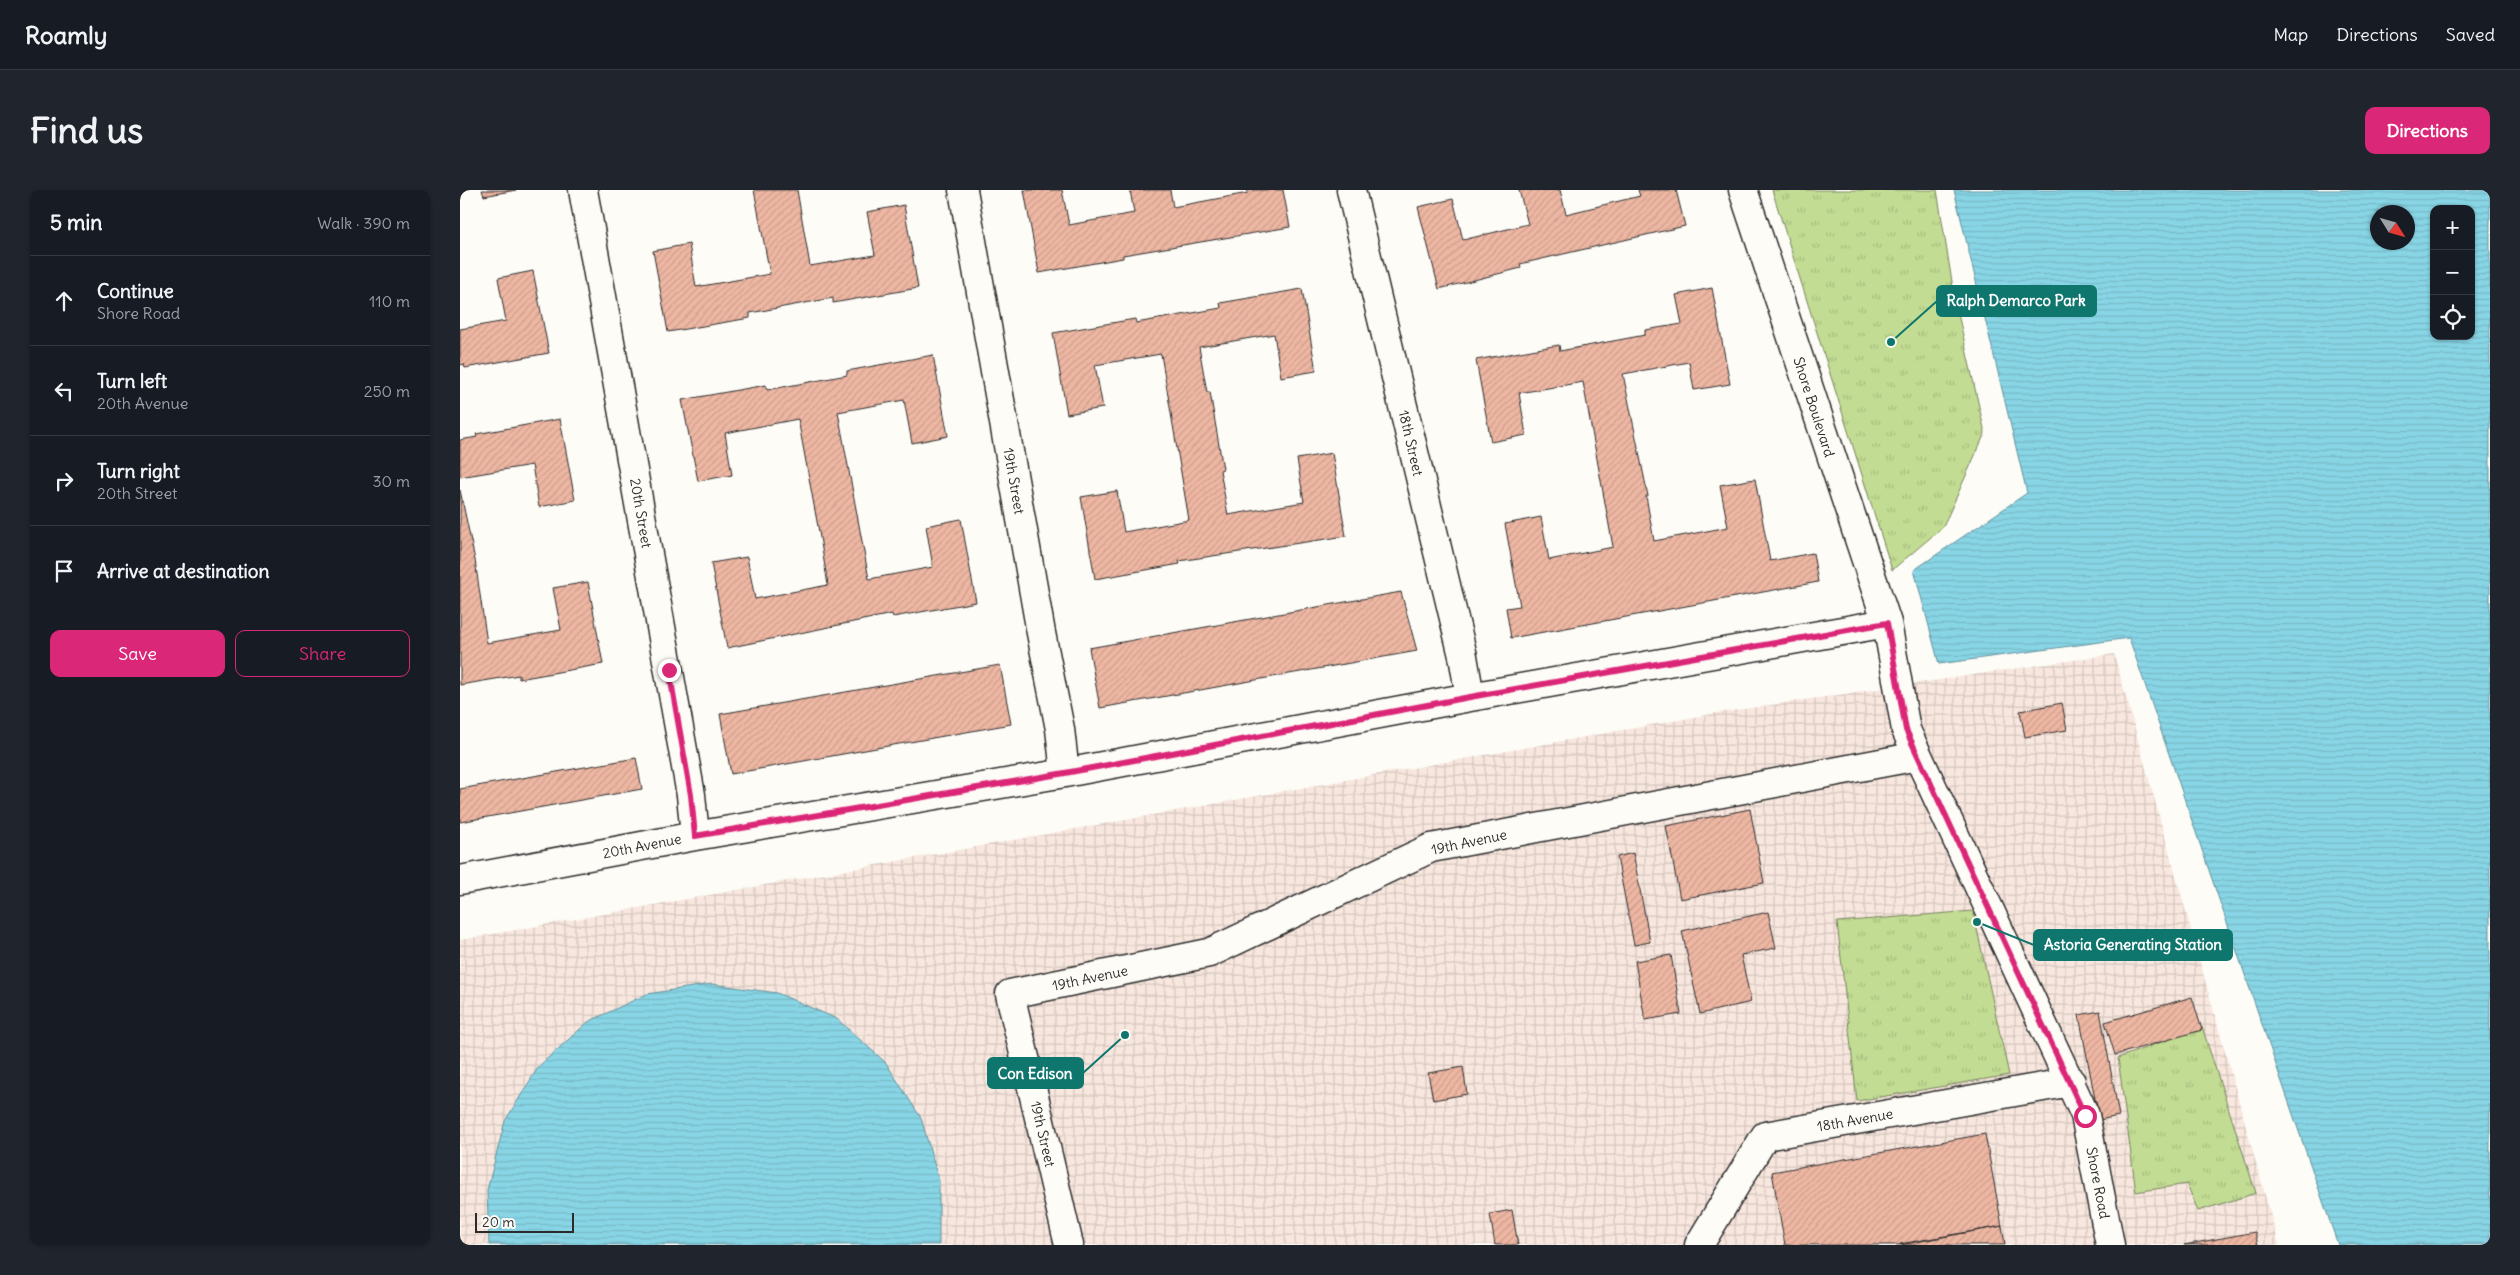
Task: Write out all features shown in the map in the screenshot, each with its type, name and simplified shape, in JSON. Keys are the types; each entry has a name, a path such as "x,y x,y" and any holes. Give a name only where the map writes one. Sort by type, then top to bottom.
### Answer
{"street":[{"name":"20th Street","path":"583,190 690,786 695,836"},
{"name":"19th Street","path":"963,190 1041,637 1060,729 1065,773"},
{"name":"18th Street","path":"1351,190 1461,649 1470,697"},
{"name":"Shore Boulevard","path":"1743,190 1887,623"},
{"name":"20th Avenue","path":"460,880 695,836 1065,773 1470,697 1887,623"},
{"name":"Shore Road","path":"1887,623 1906,730 2072,1082 2085,1116 2110,1245"},
{"name":"19th Avenue","path":"1010,994 1209,953 1431,848 1918,756"},
{"name":"19th Street","path":"1010,994 1070,1245"},
{"name":"18th Avenue","path":"1699,1245 1765,1136 2072,1082"}],"shaded area":[{"path":"2114,654 2279,1245 460,1245 460,940 1717,713"}],"green space":[{"path":"1772,190 1937,190 1955,300 1985,433 1943,527 1892,570"},
{"path":"1973,911 2009,1075 1857,1101 1837,922"},
{"path":"2202,1027 2256,1193 2198,1211 2187,1184 2136,1192 2118,1058"}],"water":[{"path":"1954,190 2490,190 2490,1245 2338,1245 2129,638 1939,664 1914,570 2027,493"},
{"path":"712,984 777,993 837,1019 886,1063 921,1118 939,1181 939,1245 489,1245 487,1190 505,1121 539,1066 588,1022 647,994"}],"building":[{"path":"482,190 516,190 484,196"},
{"path":"754,190 797,190 810,266 875,255 867,212 904,205 918,288 833,303 833,298 750,313 750,318 668,332 653,251 689,244 696,287 770,274"},
{"path":"1024,190 1062,190 1069,225 1134,213 1130,190 1170,190 1173,207 1248,193 1247,190 1283,190 1290,227 1123,255 1123,258 1039,273"},
{"path":"1519,190 1560,190 1566,214 1640,196 1638,190 1676,190 1685,226 1520,264 1521,268 1439,289 1418,207 1453,199 1463,240 1528,224"},
{"path":"533,271 549,353 465,368 464,364 460,365 460,329 506,321 498,278"},
{"path":"1712,288 1730,384 1694,390 1689,362 1623,374 1648,496 1646,496 1654,541 1728,527 1720,485 1755,479 1770,561 1813,553 1818,582 1511,638 1506,608 1520,606 1505,524 1541,517 1549,560 1613,547 1583,382 1519,393 1526,435 1491,442 1476,360 1559,345 1560,351 1645,335 1645,330 1682,324 1676,295"},
{"path":"1302,289 1316,371 1281,377 1274,334 1199,347 1207,392 1210,392 1223,469 1220,470 1228,515 1304,502 1297,459 1332,453 1346,536 1179,561 1180,564 1095,579 1081,497 1117,491 1124,532 1189,520 1161,354 1095,365 1103,408 1067,414 1053,333 1135,319 1136,323 1221,308 1220,303"},
{"path":"933,355 948,436 912,443 904,400 838,412 869,579 933,567 926,526 961,519 976,602 893,617 892,614 727,648 711,563 747,557 755,599 828,585 821,543 798,419 725,433 732,475 698,481 682,400 766,385 767,390 847,375 847,371"},
{"path":"560,419 575,500 539,507 532,465 460,477 460,440 477,437 476,434"},
{"path":"460,490 475,560 487,643 561,630 553,588 588,582 603,664 519,679 519,675 460,685"},
{"path":"1401,592 1417,651 1100,708 1089,648"},
{"path":"1000,665 1011,724 731,774 720,714"},
{"path":"2062,703 2067,730 2025,737 2020,711"},
{"path":"636,758 642,789 460,822 460,789"},
{"path":"1750,809 1764,883 1680,899 1666,826"},
{"path":"1633,853 1650,942 1634,945 1617,857"},
{"path":"1768,912 1776,948 1741,955 1751,1002 1700,1014 1682,931"},
{"path":"1671,955 1681,1014 1645,1020 1635,961"},
{"path":"2192,997 2202,1030 2115,1055 2105,1022"},
{"path":"2100,1011 2119,1116 2099,1120 2079,1015"},
{"path":"1463,1067 1467,1094 1433,1100 1428,1073"},
{"path":"1985,1134 2002,1226 1900,1245 1785,1245 1772,1172"},
{"path":"1512,1210 1518,1245 1495,1245 1490,1214"},
{"path":"2002,1226 2005,1245 1900,1245 1900,1244"},
{"path":"2255,1232 2258,1245 2184,1245"}],"place":[{"name":"Ralph Demarco Park","path":"1891,342"},
{"name":"Astoria Generating Station","path":"1977,922"},
{"name":"Con Edison","path":"1125,1035"}],"route":[{"path":"669,670 691,795 695,836 1065,773 1470,697 1887,623 1906,730 2072,1082 2085,1116"}]}
